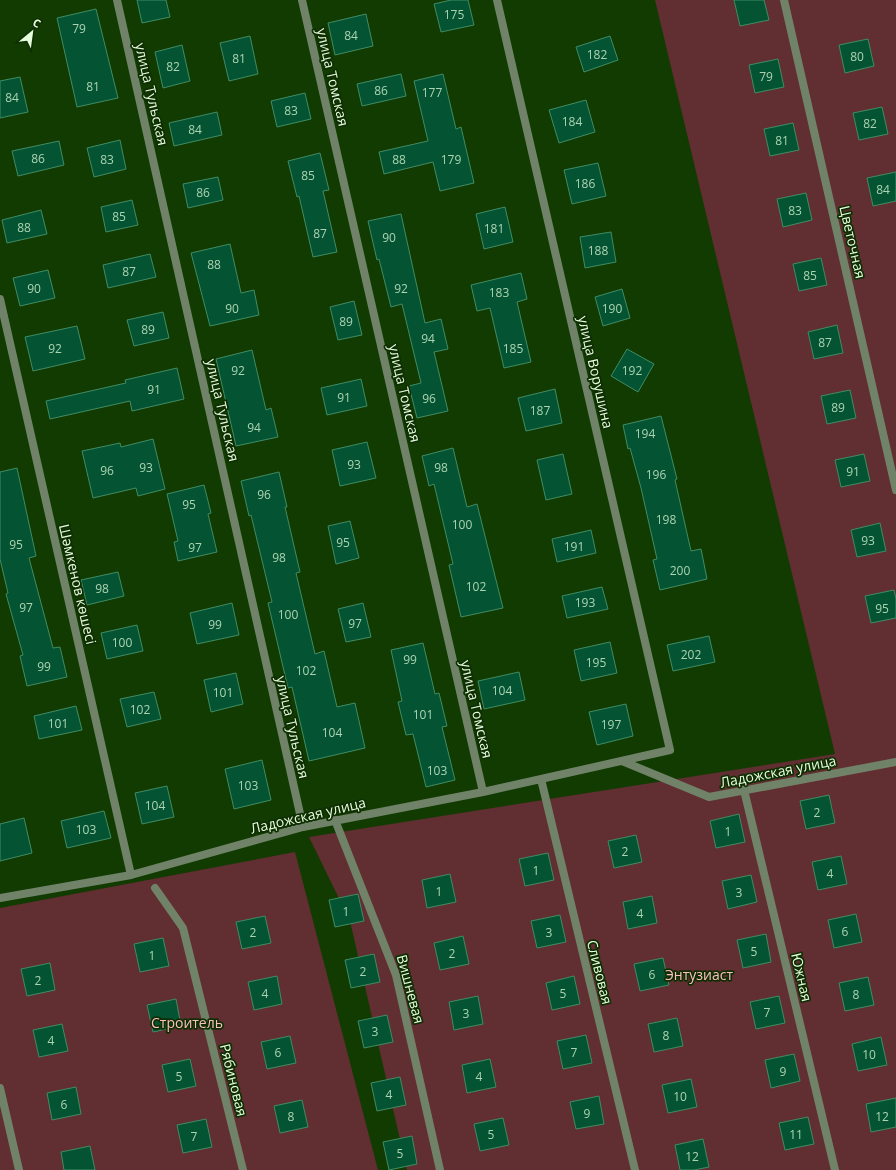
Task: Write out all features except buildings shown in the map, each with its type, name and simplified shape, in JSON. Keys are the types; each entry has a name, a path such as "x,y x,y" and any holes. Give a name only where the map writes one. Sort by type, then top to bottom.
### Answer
{"street":[{"name":"улица Тульская","path":"117,0 303,827"},
{"name":"улица Томская","path":"302,0 483,792"},
{"name":"улица Ворушина","path":"497,0 670,750"},
{"name":"Цветочная","path":"784,0 896,490"},
{"name":"Шәмкенов көшесі","path":"0,299 131,875"},
{"name":"Ладожская улица","path":"0,898 131,875 303,827 483,792 670,750"},
{"name":"Ладожская улица","path":"622,761 710,797 896,762"},
{"name":"Сливовая","path":"541,779 635,1170"},
{"name":"Южная","path":"744,790 835,1170"},
{"name":"Вишневая","path":"336,820 396,975 440,1170"},
{"name":"Рябиновая","path":"155,888 183,928 243,1170"},
{"path":"0,1088 19,1170"}],"green space":[{"name":"Энтузиаст","path":"655,0 896,0 896,1170 407,1170 350,921 309,837 835,754"},
{"name":"Строитель","path":"295,852 378,1170 0,1170 0,908"}]}
